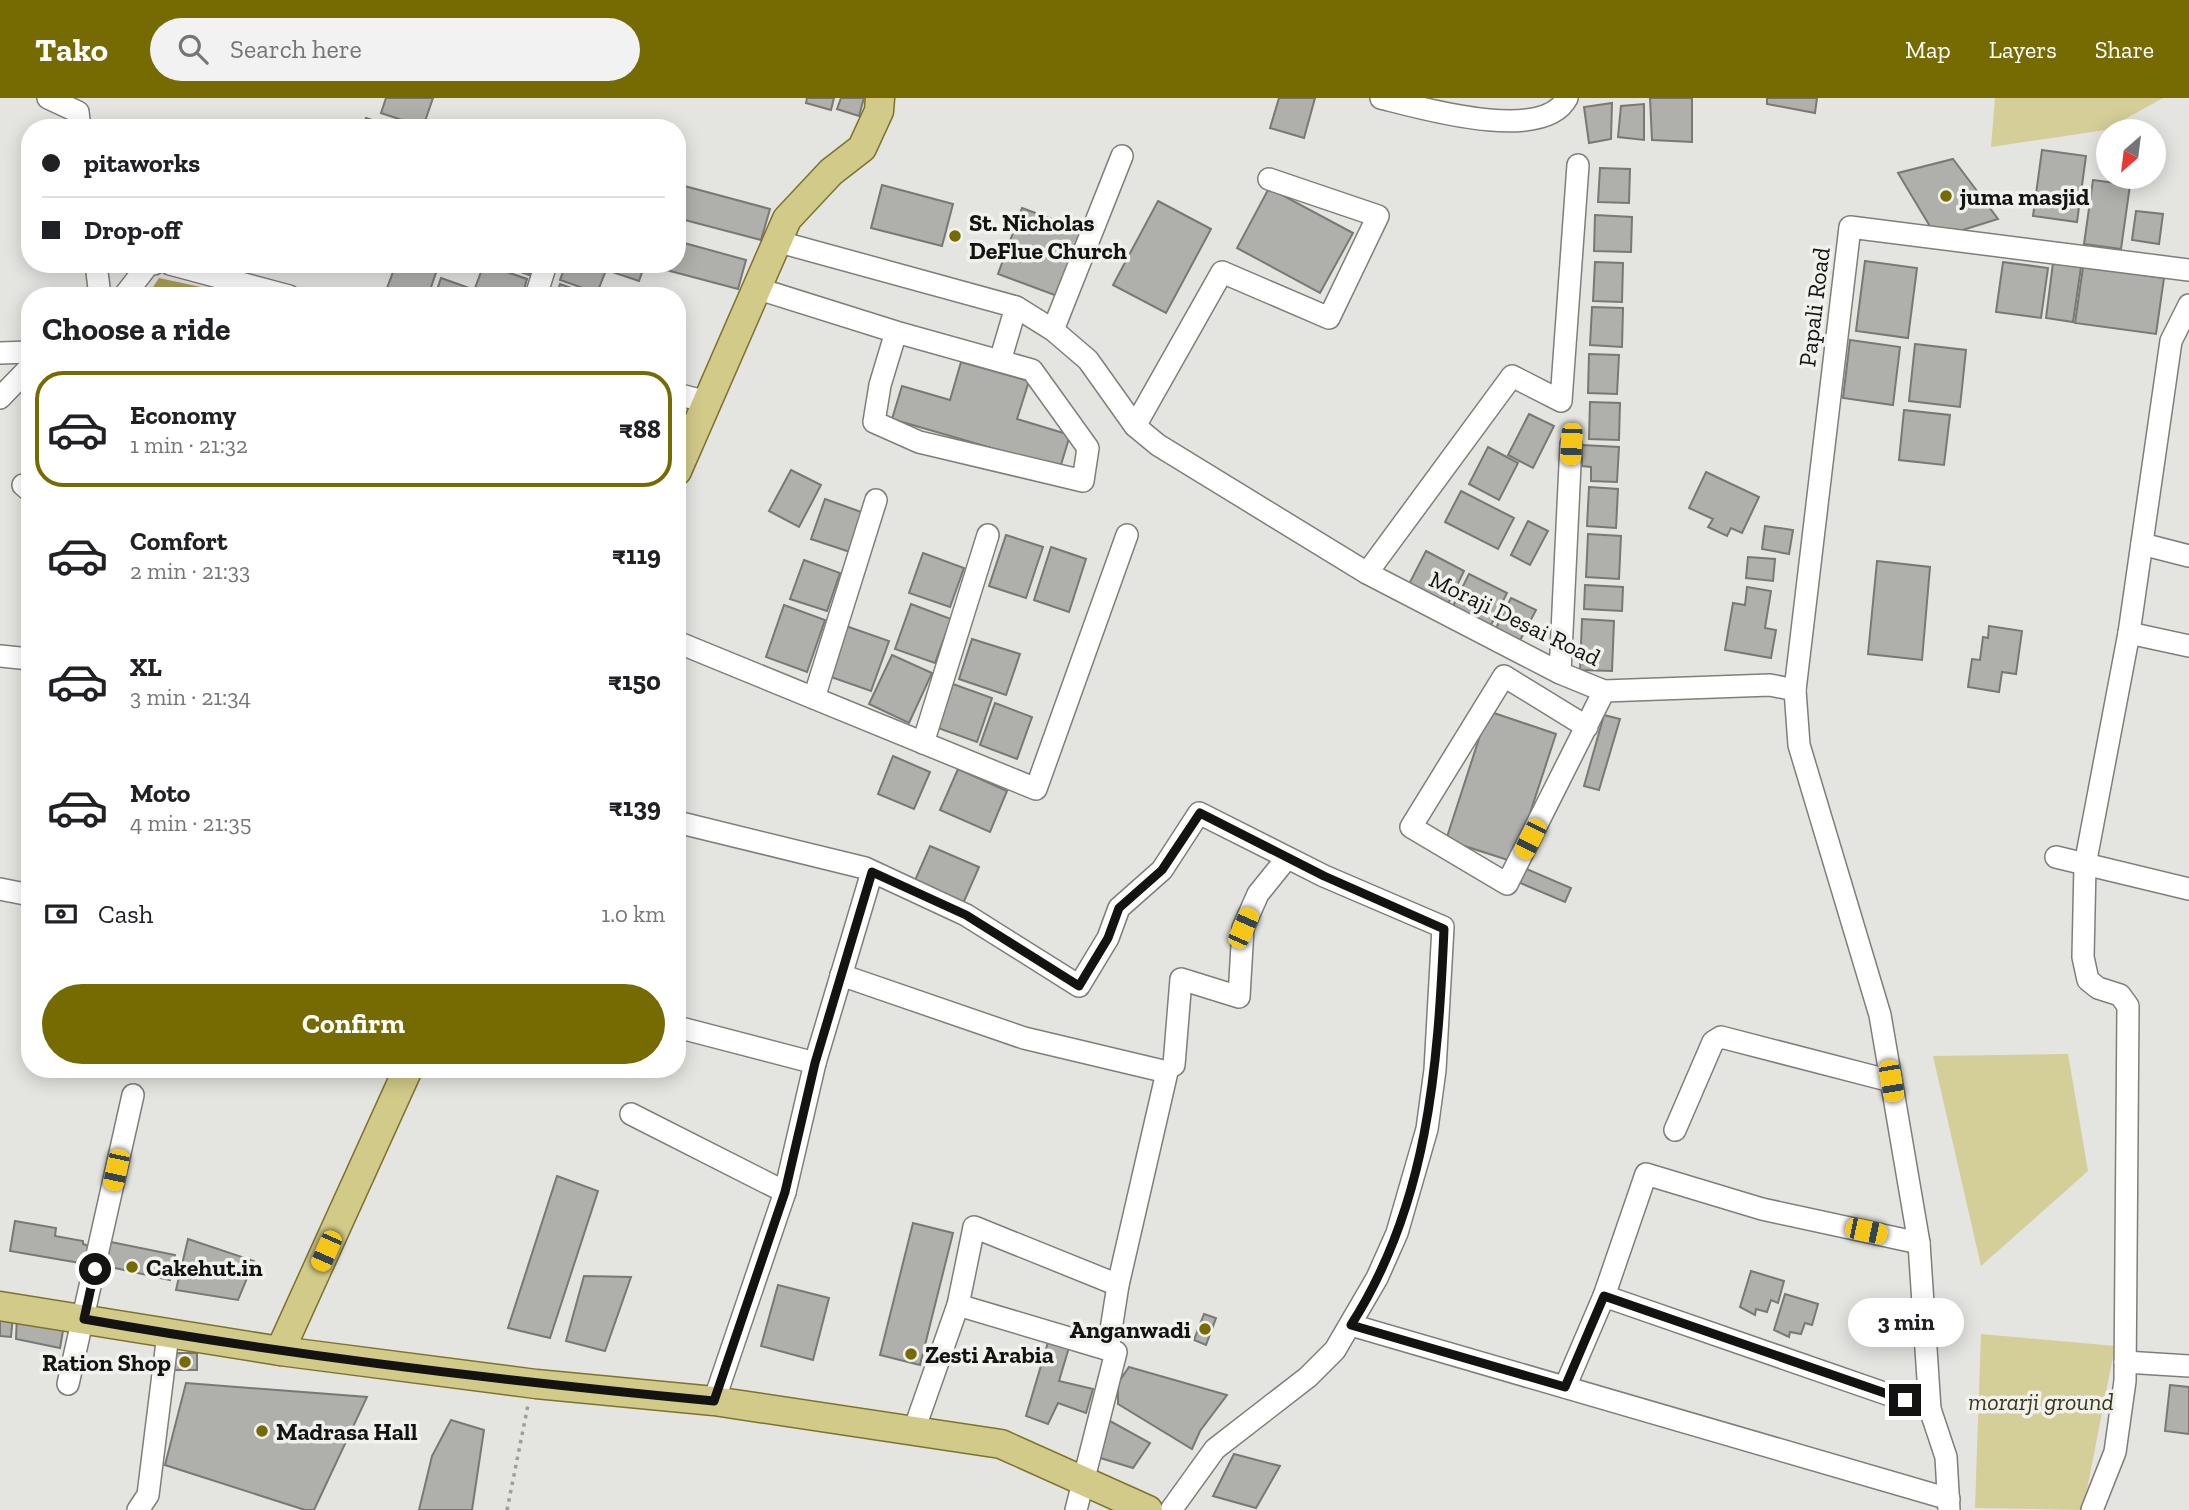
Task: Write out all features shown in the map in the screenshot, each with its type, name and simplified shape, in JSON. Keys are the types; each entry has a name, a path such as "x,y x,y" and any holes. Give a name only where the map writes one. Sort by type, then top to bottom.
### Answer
{"main road":[{"path":"686,450 787,219 831,172 862,148 879,111 880,98"},
{"path":"280,1352 404,1078"},
{"path":"0,1306 280,1352 714,1401 1001,1444 1148,1510"}],"street":[{"path":"48,98 78,112 79,119"},
{"path":"1381,98 1452,115 1520,121 1545,117 1567,98"},
{"path":"1053,330 1122,156"},
{"path":"1367,573 1512,376 1560,401 1578,165"},
{"path":"1135,426 1222,272 1329,318 1378,216 1269,179"},
{"name":"Papali Road","path":"1795,690 1850,227 2189,270"},
{"name":"Moraji Desai Road","path":"776,241 1016,307 1053,330 1088,360 1135,426 1158,445 1367,573 1560,673 1605,691 1770,685 1795,690"},
{"path":"131,287 142,273"},
{"path":"203,273 256,287"},
{"path":"757,288 897,332 1032,370 1088,448 1083,481 919,442 874,422 880,385 897,332"},
{"path":"2092,1510 2115,1452 2125,1362 2128,1006 2120,995 2098,988 2088,981 2083,957 2085,865 2129,633 2171,341 2189,305"},
{"path":"1000,361 1016,307"},
{"path":"0,354 21,353"},
{"path":"0,398 21,376"},
{"path":"686,396 707,402"},
{"path":"1560,673 1571,444"},
{"path":"814,698 876,500"},
{"path":"686,646 1036,789 1127,534"},
{"path":"923,743 988,535"},
{"path":"2142,544 2189,556"},
{"path":"2129,633 2189,646"},
{"path":"0,656 21,658"},
{"path":"1587,727 1504,676 1412,827 1507,884 1587,727 1605,691"},
{"path":"1351,1325 1565,1387 1949,1505 1946,1457 1930,1409 1919,1242 1880,1015 1799,745 1795,690"},
{"path":"686,824 872,872 966,915 1079,986 1108,938 1119,908 1162,870 1197,814 1202,813 1287,858 1443,927 1435,1070 1427,1129 1397,1233 1351,1325 1335,1350 1308,1377 1216,1449 1171,1510"},
{"path":"2056,857 2189,888"},
{"path":"1174,1065 1181,979 1240,997 1243,928 1258,894 1287,858"},
{"path":"714,1401 785,1192 815,1063 872,872"},
{"path":"0,889 21,893"},
{"path":"841,975 1024,1038 1167,1072 1118,1285 1108,1349"},
{"path":"686,1029 815,1063"},
{"path":"1675,1130 1713,1042 1721,1037 1891,1081"},
{"path":"68,1384 133,1095"},
{"path":"631,1114 785,1192"},
{"path":"1565,1387 1604,1296 1646,1174 1762,1209 1919,1242"},
{"path":"914,1430 958,1305 974,1227 1118,1285"},
{"path":"1604,1296 1930,1409"},
{"path":"958,1305 1116,1352 1076,1510"},
{"path":"138,1510 148,1496 168,1334"},
{"path":"2125,1362 2189,1366"}],"path":[{"path":"507,1510 530,1382"}],"green space":[{"path":"1995,98 2163,98 2125,119 2096,119 2096,131 1991,147"},
{"path":"2068,1054 2088,1171 1981,1266 1933,1056"},
{"name":"morarji ground","path":"1981,1334 2115,1346 2083,1510 1975,1508"}],"shaded area":[{"path":"159,278 201,287 153,287"}],"building":[{"path":"386,98 433,98 426,119 399,119 381,113"},
{"path":"807,98 834,98 831,110 806,103"},
{"path":"841,98 864,98 859,116 837,109"},
{"path":"1279,98 1315,98 1304,138 1270,128"},
{"path":"1650,98 1692,98 1692,142 1652,140"},
{"path":"1767,98 1817,98 1815,113 1767,104"},
{"path":"1612,103 1611,139 1589,143 1584,107"},
{"path":"1644,104 1644,140 1618,137 1621,106"},
{"path":"2042,150 2086,156 2077,222 2033,216"},
{"name":"juma masjid","path":"1953,159 1998,219 1937,238 1898,173"},
{"path":"1600,168 1630,169 1629,203 1598,202"},
{"path":"2093,180 2096,180 2096,189 2129,189 2121,249 2084,244"},
{"path":"882,185 953,204 942,246 871,228"},
{"path":"686,186 770,209 761,240 686,220"},
{"path":"1269,188 1353,233 1320,293 1237,248"},
{"path":"1158,201 1211,229 1166,313 1113,285"},
{"path":"1022,208 1084,231 1060,297 998,274"},
{"path":"2136,211 2163,214 2159,244 2132,240"},
{"path":"1595,215 1632,217 1631,252 1594,251"},
{"path":"686,243 746,260 738,289 678,273 686,273"},
{"path":"1865,261 1917,268 1908,338 1856,331"},
{"path":"1595,262 1623,263 1622,302 1593,301"},
{"path":"2003,262 2048,268 2041,318 1996,312"},
{"path":"2053,263 2081,267 2073,322 2046,318"},
{"path":"2083,267 2164,278 2156,334 2075,323"},
{"path":"393,273 436,273 431,287 387,287"},
{"path":"481,273 510,273 527,279 525,287 475,287"},
{"path":"563,273 605,273 599,287 580,287 560,280"},
{"path":"615,273 642,273 639,281"},
{"path":"441,278 466,287 438,287"},
{"path":"1592,307 1623,308 1622,347 1590,345"},
{"path":"1850,340 1900,347 1893,405 1843,398"},
{"path":"1915,344 1966,350 1960,407 1909,401"},
{"path":"1589,354 1619,355 1617,394 1588,393"},
{"path":"961,362 1029,381 1017,419 1070,435 1060,468 892,419 902,386 950,400"},
{"path":"1590,402 1620,403 1619,440 1589,439"},
{"path":"1904,410 1950,415 1944,465 1899,460"},
{"path":"1529,414 1554,426 1533,468 1508,455"},
{"path":"1582,445 1619,447 1617,482 1591,481 1591,467 1582,466"},
{"path":"1488,447 1518,463 1499,500 1469,484"},
{"path":"791,470 821,485 799,527 769,511"},
{"path":"1706,472 1759,497 1742,533 1731,528 1727,536 1708,527 1713,519 1689,508"},
{"path":"1589,487 1618,489 1616,528 1587,526"},
{"path":"1461,491 1514,518 1498,549 1445,522"},
{"path":"825,499 864,513 850,552 811,539"},
{"path":"1528,521 1548,531 1530,565 1511,555"},
{"path":"1765,526 1793,530 1789,554 1762,549"},
{"path":"1588,534 1621,536 1619,579 1586,577"},
{"path":"1006,535 1043,547 1026,598 989,586"},
{"path":"1051,547 1086,559 1069,612 1034,600"},
{"path":"1426,551 1464,571 1447,606 1408,586"},
{"path":"923,553 964,568 950,607 909,593"},
{"path":"1748,557 1775,559 1773,581 1746,578"},
{"path":"804,560 840,573 827,611 790,599"},
{"path":"1877,561 1930,567 1922,660 1868,654"},
{"path":"1469,574 1507,593 1489,629 1451,610"},
{"path":"1585,585 1623,587 1622,611 1584,609"},
{"path":"1747,587 1771,591 1765,628 1776,630 1771,658 1725,650 1733,603 1745,605"},
{"path":"1511,598 1536,610 1516,648 1492,636"},
{"path":"911,604 951,619 935,663 895,649"},
{"path":"784,605 825,620 807,672 766,657"},
{"path":"1582,619 1614,621 1612,671 1580,670"},
{"path":"846,626 889,641 871,691 828,676"},
{"path":"1989,626 2022,631 2016,674 2002,672 1999,692 1968,687 1972,659 1980,660 1983,637 1988,638"},
{"path":"972,639 1020,654 1006,695 959,679"},
{"path":"892,655 932,673 909,723 869,704"},
{"path":"953,684 992,698 977,742 938,728"},
{"path":"995,703 1032,717 1017,759 980,745"},
{"path":"1488,711 1556,734 1514,862 1446,840"},
{"path":"1604,715 1620,719 1599,790 1584,786"},
{"path":"893,756 930,772 914,809 878,794"},
{"path":"958,769 1007,791 990,832 940,810"},
{"path":"930,846 979,867 962,906 913,885"},
{"path":"1524,868 1571,888 1565,902 1518,882"},
{"path":"557,1176 598,1191 550,1338 508,1328"},
{"path":"15,1221 56,1228 55,1236 83,1241 83,1244 89,1246 86,1264 10,1251"},
{"path":"913,1223 953,1233 920,1365 880,1355"},
{"path":"188,1239 254,1261 238,1300 176,1290"},
{"path":"106,1241 175,1255 170,1280 101,1265"},
{"path":"1751,1271 1784,1281 1778,1303 1771,1300 1767,1312 1756,1309 1755,1315 1740,1307"},
{"path":"584,1276 631,1277 605,1351 566,1341"},
{"path":"778,1285 829,1298 813,1360 761,1346"},
{"path":"1785,1294 1818,1304 1812,1325 1805,1323 1801,1334 1790,1332 1789,1337 1774,1330"},
{"path":"0,1313 13,1315 11,1337 0,1336"},
{"name":"Anganwadi","path":"1204,1314 1216,1318 1206,1345 1194,1340"},
{"path":"17,1315 64,1325 60,1348 16,1339"},
{"path":"1049,1339 1070,1344 1059,1381 1093,1389 1086,1413 1058,1403 1048,1424 1026,1416"},
{"name":"Ration Shop","path":"173,1353 197,1353 197,1370 174,1370"},
{"path":"1129,1367 1227,1395 1200,1431 1192,1449 1118,1404 1118,1383"},
{"name":"Madrasa Hall","path":"186,1383 367,1397 314,1510 305,1510 165,1465"},
{"path":"2170,1385 2189,1387 2189,1434 2165,1431"},
{"path":"1101,1416 1150,1443 1133,1468 1094,1456"},
{"path":"451,1420 484,1430 472,1510 419,1510 432,1456"},
{"path":"1234,1454 1280,1466 1256,1508 1213,1496"}],"place":[{"name":"juma masjid","path":"1946,196"},
{"name":"St. Nicholas DeFlue Church","path":"955,236"},
{"name":"Cakehut.in","path":"132,1267"},
{"name":"Anganwadi","path":"1205,1329"},
{"name":"Zesti Arabia","path":"911,1354"},
{"name":"Ration Shop","path":"185,1362"},
{"name":"Madrasa Hall","path":"262,1431"}],"route":[{"path":"95,1269 84,1319 280,1352 536,1384 714,1401 785,1192 815,1063 872,872 986,926 1079,986 1108,938 1119,908 1162,870 1200,813 1324,876 1439,924 1444,929 1435,1070 1427,1129 1397,1233 1377,1278 1351,1325 1565,1387 1604,1296 1905,1400"}]}
